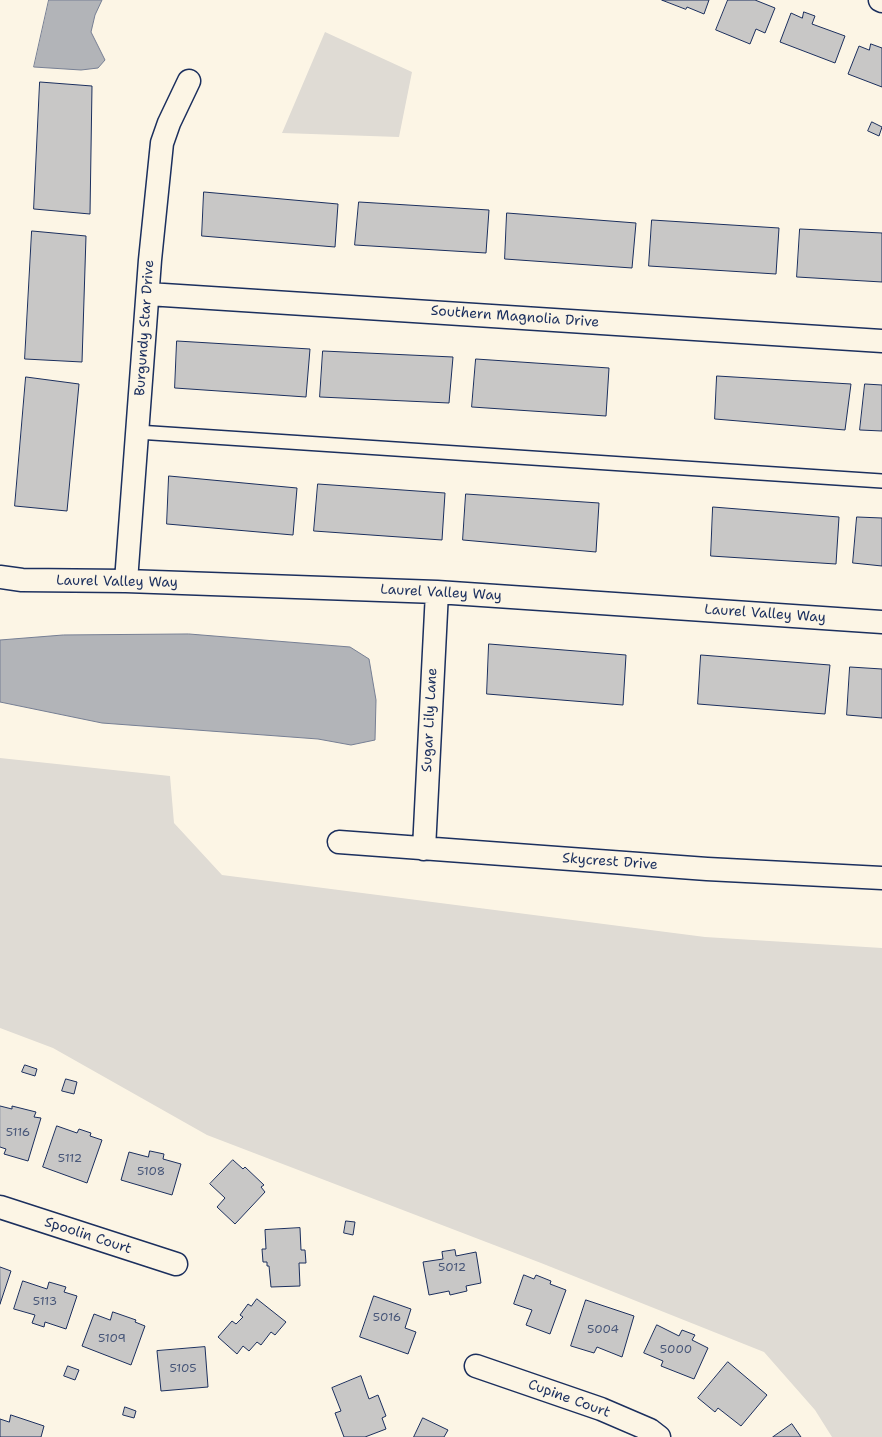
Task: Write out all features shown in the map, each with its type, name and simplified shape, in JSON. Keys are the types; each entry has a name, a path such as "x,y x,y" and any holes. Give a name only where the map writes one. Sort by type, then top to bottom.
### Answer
{"street":[{"name":"Burgundy Star Drive","path":"126,581 150,260 162,143 169,123 189,81"},
{"name":"Southern Magnolia Drive","path":"148,294 882,341"},
{"name":"Laurel Valley Way","path":"0,577 22,580 126,581 437,592 882,622"},
{"name":"Sugar Lily Lane","path":"424,849 437,592"},
{"name":"Skycrest Drive","path":"339,842 707,869 882,878"},
{"name":"Spoolin Court","path":"0,1207 176,1264"},
{"name":"Cupine Court","path":"476,1366 601,1410 650,1430 659,1437"}],"lane":[{"path":"137,432 882,481"}],"shaded area":[{"path":"49,0 102,0 95,15 91,32 105,60 98,68 81,70 34,67"},
{"path":"325,32 412,72 399,137 282,133"},
{"path":"189,634 350,647 369,659 376,700 375,740 351,745 318,739 102,723 0,702 0,640 63,635"},
{"path":"0,758 170,776 174,823 222,875 705,937 882,948 882,1437 832,1437 815,1410 764,1352 541,1263 207,1135 53,1048 0,1028"}],"building":[{"path":"662,0 709,0 704,14 687,7 686,9"},
{"path":"728,0 755,0 775,8 765,33 756,29 750,44 716,30"},
{"path":"804,12 815,16 812,24 845,36 835,63 780,42 791,13 802,18"},
{"path":"871,44 882,48 882,87 848,74 859,46 869,50"},
{"path":"40,82 92,86 90,214 34,209"},
{"path":"872,122 882,127 879,136 868,131"},
{"path":"204,192 338,204 335,247 202,236"},
{"path":"359,202 489,210 486,253 355,245"},
{"path":"507,213 636,223 632,268 505,259"},
{"path":"652,220 779,228 776,274 649,266"},
{"path":"800,229 882,233 882,282 797,277"},
{"path":"32,231 86,236 82,362 25,359"},
{"path":"177,341 310,349 306,397 175,388"},
{"path":"323,351 453,357 449,403 320,397"},
{"path":"476,359 609,368 606,416 472,407"},
{"path":"717,376 851,384 845,430 715,419"},
{"path":"26,377 79,384 67,511 15,506"},
{"path":"865,384 882,385 882,431 860,430"},
{"path":"169,476 297,488 293,535 167,524"},
{"path":"318,484 445,493 442,540 314,531"},
{"path":"466,494 599,503 596,552 463,540"},
{"path":"713,507 839,517 836,564 711,556"},
{"path":"857,517 882,518 882,566 853,563"},
{"path":"489,644 626,655 623,705 487,694"},
{"path":"701,655 830,665 825,714 698,704"},
{"path":"850,667 882,669 882,718 847,715"},
{"path":"25,1065 37,1069 35,1076 22,1072"},
{"path":"66,1079 77,1082 74,1094 62,1091"},
{"path":"0,1106 12,1109 12,1106 36,1112 34,1117 41,1118 28,1161 4,1154 6,1149 0,1147"},
{"path":"57,1126 77,1133 79,1129 91,1133 90,1136 102,1140 87,1183 43,1167"},
{"path":"150,1151 164,1154 163,1159 181,1164 172,1195 121,1180 129,1152 148,1157"},
{"path":"233,1160 243,1169 245,1167 264,1185 261,1187 265,1192 235,1224 217,1207 225,1198 210,1184"},
{"path":"346,1221 355,1222 353,1235 344,1233"},
{"path":"300,1228 301,1250 305,1250 306,1263 299,1263 300,1286 271,1287 269,1266 267,1266 267,1262 263,1262 262,1249 266,1249 265,1230"},
{"path":"455,1250 456,1256 476,1252 481,1283 466,1286 467,1291 450,1295 449,1291 429,1295 423,1262 443,1259 442,1252"},
{"path":"0,1267 11,1271 0,1304"},
{"path":"524,1275 534,1279 536,1275 551,1281 550,1284 566,1290 550,1334 526,1325 532,1310 514,1304"},
{"path":"23,1281 47,1289 49,1282 66,1287 64,1292 77,1296 66,1329 45,1322 44,1327 32,1323 35,1315 14,1309"},
{"path":"374,1296 411,1309 405,1328 416,1332 408,1354 360,1337"},
{"path":"257,1299 286,1322 275,1335 271,1332 261,1345 257,1342 249,1351 243,1346 237,1354 218,1337 232,1321 236,1324 243,1317 240,1315 248,1304 251,1306"},
{"path":"586,1300 634,1316 622,1357 597,1347 594,1353 571,1346"},
{"path":"113,1312 136,1320 135,1322 145,1326 131,1365 82,1346 94,1314 110,1320"},
{"path":"657,1325 679,1336 682,1330 695,1335 692,1340 708,1348 694,1379 661,1366 663,1361 644,1353"},
{"path":"205,1347 208,1387 161,1391 157,1351"},
{"path":"728,1362 767,1395 741,1426 718,1408 715,1412 698,1398"},
{"path":"68,1366 79,1370 75,1380 64,1376"},
{"path":"361,1376 369,1399 378,1395 386,1416 382,1418 386,1429 365,1437 344,1437 335,1413 341,1411 332,1388"},
{"path":"125,1407 136,1411 134,1418 123,1415"},
{"path":"11,1415 44,1426 41,1437 0,1437 0,1419 9,1422"},
{"path":"423,1418 448,1430 444,1437 414,1437"},
{"path":"792,1424 801,1437 773,1437"}]}
